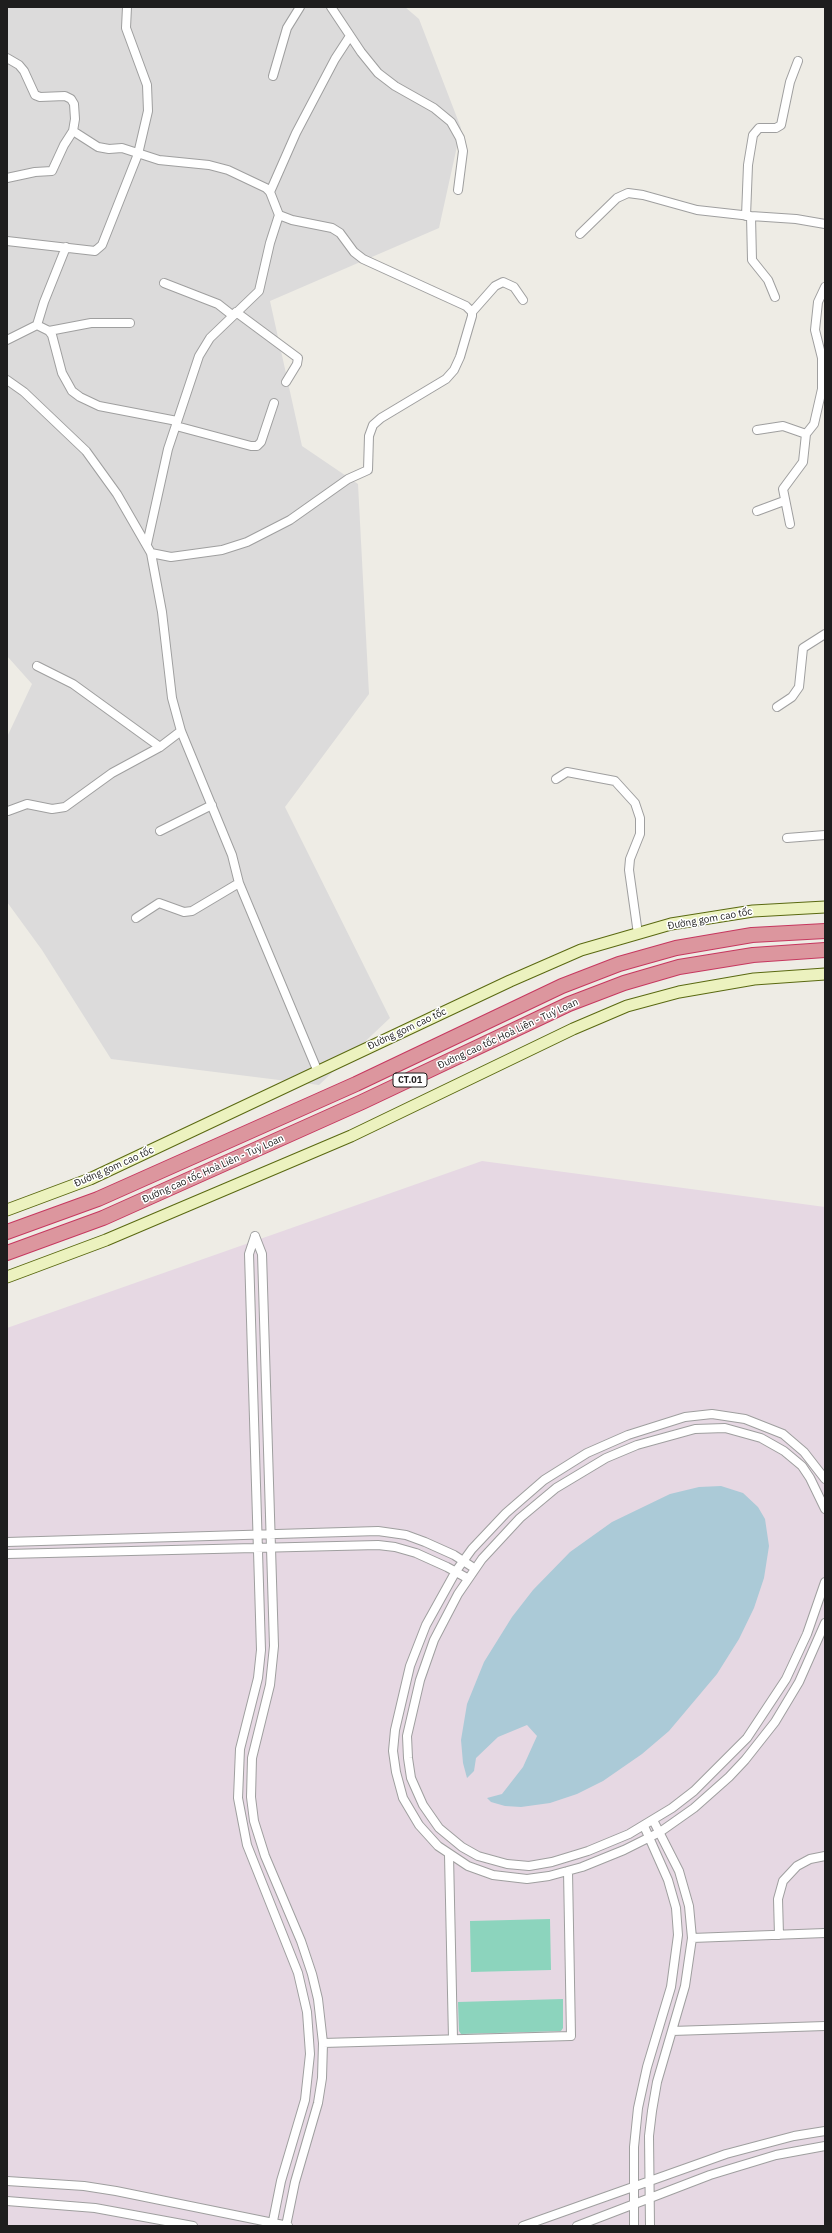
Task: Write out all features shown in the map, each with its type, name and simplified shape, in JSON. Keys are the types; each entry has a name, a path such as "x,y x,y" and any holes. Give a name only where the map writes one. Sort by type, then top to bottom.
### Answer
{"highway":[{"name":"Đường cao tốc Hoà Liên - Tuý Loan","path":"7,1232 98,1199 356,1084 562,986 619,964 676,948 752,935 825,930"},
{"name":"Đường cao tốc Hoà Liên - Tuý Loan","path":"7,1253 103,1218 362,1102 568,1004 624,983 679,967 753,955 825,950"}],"main road":[{"name":"Đường gom cao tốc","path":"7,1210 90,1179 517,978 582,950 671,924 753,911 825,906"},
{"path":"7,1277 106,1240 344,1139 573,1029 627,1006 679,992 754,979 825,974"}],"street":[{"path":"7,241 95,251 101,248 138,154 146,123 148,92 144,74 126,28 127,7"},
{"path":"273,76 287,28 300,7"},
{"path":"331,7 367,61 387,80 434,108 451,122 460,138 463,152 458,190"},
{"path":"270,192 296,133 335,59 350,36"},
{"path":"7,58 19,65 24,71 35,95 40,97 65,96 71,99 74,104 75,119 73,131 64,145 52,171 35,172 7,178"},
{"path":"775,297 768,280 752,260 748,216 748,165 753,135 759,128 776,128 782,125 790,82 798,61"},
{"path":"73,131 98,147 109,149 122,148 159,160 221,168 261,184 270,192 279,215 270,243 258,291 250,301 234,314 202,349 176,424 163,470 147,544"},
{"path":"580,234 617,198 628,193 643,195 697,210 748,216 796,219 825,224"},
{"path":"279,215 292,220 332,228 340,233 354,252 363,259 466,306 472,312"},
{"path":"7,340 37,325 44,302 66,247"},
{"path":"151,553 178,556 222,550 247,542 290,520 348,479 368,470 369,436 373,425 388,413 439,384 451,374 464,347 472,312 495,286 503,282 514,287 523,300"},
{"path":"164,284 218,304 298,358 297,364 286,382"},
{"path":"790,524 784,501 783,489 803,462 806,434 814,424 822,389 822,358 815,330 825,287"},
{"path":"37,325 49,330 91,323 130,324"},
{"path":"49,330 52,335 66,383 80,397 99,406 176,424 251,446 257,446 261,442 274,403"},
{"path":"7,380 24,392 86,451 110,483 147,544 151,553 162,612 172,698 181,731 232,855 239,883 318,1072"},
{"path":"757,430 783,426 806,434"},
{"path":"757,511 784,501"},
{"path":"777,707 792,697 799,687 803,648 825,634"},
{"path":"37,666 73,684 160,747"},
{"path":"8,811 27,804 52,809 65,806 112,773 160,747 181,731"},
{"path":"556,779 568,772 615,781 634,803 640,818 640,834 630,859 630,870 638,934"},
{"path":"160,831 212,805"},
{"path":"787,838 825,835"},
{"path":"136,918 159,903 184,912 192,911 239,883"},
{"path":"7,2182 102,2189 272,2224 287,2226 295,2182 318,2103 322,2078 323,2043 318,1999 310,1968 263,1850 254,1821 251,1797 252,1758 270,1685 273,1665 262,1254 255,1236 249,1254 260,1660 240,1749 238,1798 247,1845 298,1973 306,2005 309,2040 309,2071 305,2100 281,2181 272,2224"},
{"path":"825,1479 810,1459 790,1439 775,1430 745,1419 723,1415 699,1415 668,1421 600,1447 558,1471 523,1497 497,1522 456,1571 426,1626 410,1666 397,1719 394,1746 397,1777 407,1805 428,1836 449,1855 477,1870 509,1878 538,1878 568,1871 605,1858 660,1832 712,1793 729,1778 760,1742 799,1682 825,1623"},
{"path":"825,1509 816,1488 802,1466 771,1442 750,1434 725,1428 685,1431 637,1445 606,1458 571,1478 532,1507 499,1539 467,1578 445,1617 429,1653 420,1680 409,1726 407,1747 411,1778 418,1797 434,1822 450,1838 474,1854 507,1864 529,1866 552,1862 588,1851 629,1834 644,1826 689,1795 714,1774 761,1719 797,1657 816,1610 825,1582"},
{"path":"600,1447 606,1458"},
{"path":"802,1466 810,1459"},
{"path":"7,1542 370,1531 397,1533 425,1542 464,1560 474,1568"},
{"path":"7,1554 270,1546 386,1546 416,1552 456,1571 467,1578"},
{"path":"650,2226 649,2136 652,2111 657,2082 688,1974 692,1938 690,1911 685,1890 675,1861 653,1820"},
{"path":"634,2226 634,2147 638,2108 647,2067 671,1987 678,1951 677,1920 672,1893 664,1866 644,1826"},
{"path":"449,1855 453,2039"},
{"path":"779,1935 779,1893 783,1881 797,1866 810,1859 825,1856"},
{"path":"323,2043 571,2036 568,1871"},
{"path":"692,1938 825,1933"},
{"path":"672,2031 825,2026"},
{"path":"523,2226 649,2181 758,2145 825,2131"},
{"path":"577,2226 745,2164 825,2146"},
{"path":"7,2202 95,2208 193,2226"}],"shaded area":[{"path":"7,7 405,7 419,19 461,128 439,228 270,301 302,446 358,484 369,694 285,807 390,1018 319,1085 111,1059 42,950 7,902 7,737 32,684 7,656"},
{"path":"482,1161 825,1207 825,2226 7,2226 7,1328"}],"green space":[{"path":"550,1919 551,1970 471,1972 470,1921"},
{"path":"563,1999 563,2028 561,2031 461,2034 459,2031 458,2002"}],"water":[{"path":"721,1486 743,1493 758,1507 765,1519 769,1546 764,1578 754,1608 739,1639 717,1674 669,1731 642,1754 603,1781 577,1794 550,1803 521,1807 505,1806 491,1802 487,1798 502,1794 523,1767 537,1736 527,1725 498,1737 476,1758 474,1771 467,1778 463,1763 461,1740 467,1704 484,1662 512,1617 533,1590 570,1552 612,1522 670,1494 699,1487"}]}
